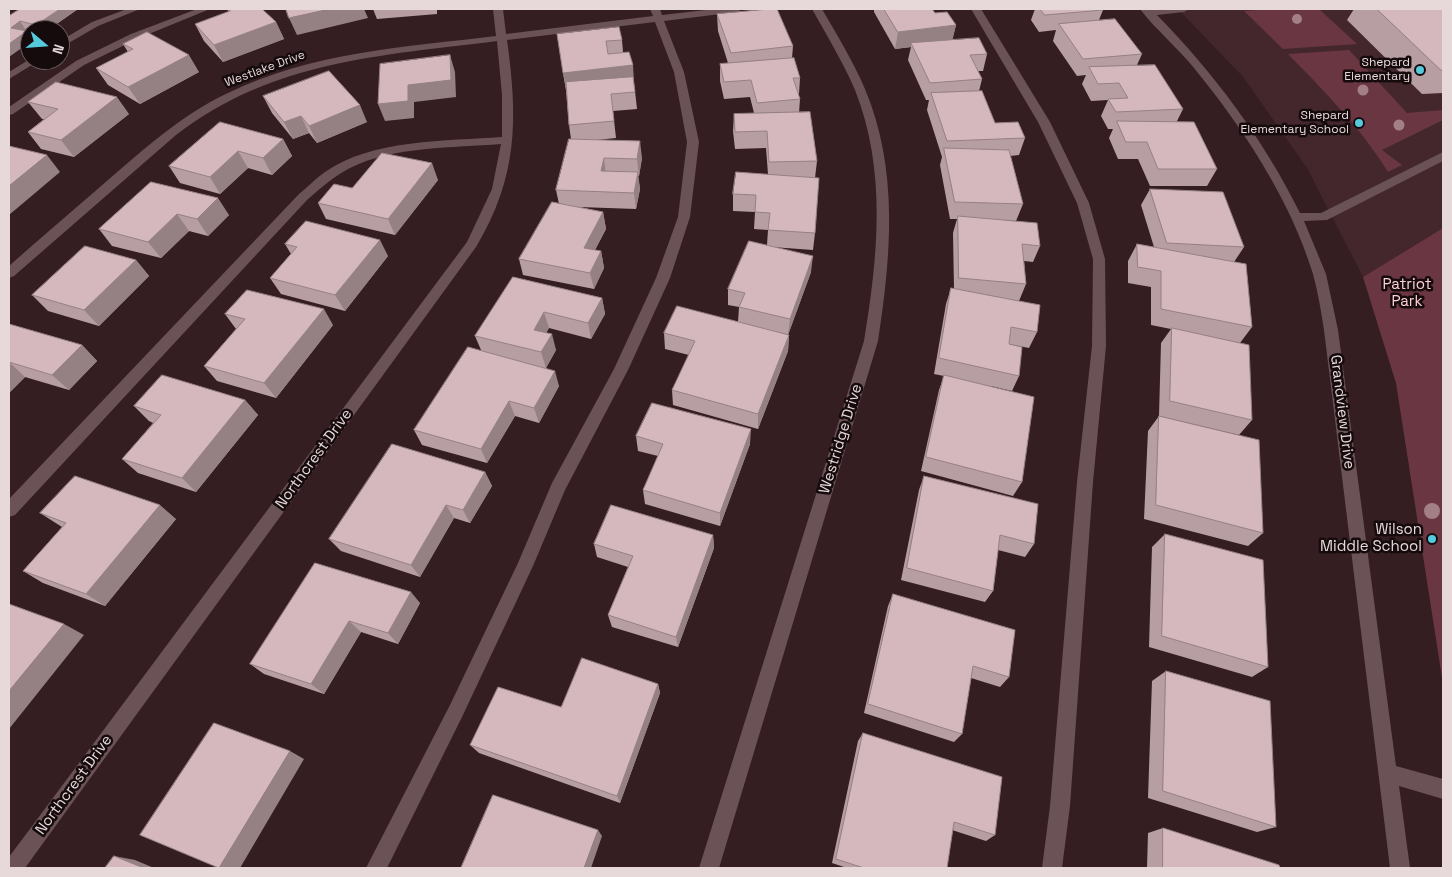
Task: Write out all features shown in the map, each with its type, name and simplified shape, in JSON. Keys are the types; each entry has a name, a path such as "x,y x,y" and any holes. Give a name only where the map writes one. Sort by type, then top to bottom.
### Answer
{"street":[{"path":"70,39 95,24 135,9"},
{"path":"9,112 80,63 135,36 205,9"},
{"name":"Northcrest Drive","path":"12,868 472,244 490,209 500,181 507,140 509,111 498,9"},
{"name":"Westlake Drive","path":"9,273 165,138 202,111 231,95 306,67 354,56 657,14 737,9"},
{"name":"Westridge Drive","path":"709,868 871,342 881,282 884,230 881,181 873,129 860,90 817,9"},
{"path":"976,9 1044,122 1083,203 1099,259 1099,346 1085,482 1060,806 1052,868"},
{"path":"1147,11 1184,9"},
{"name":"Grandview Drive","path":"1147,11 1205,75 1252,139 1298,217 1318,269 1331,330 1400,868"},
{"path":"376,868 456,711 524,566 558,488 621,370 663,278 684,217 693,142 679,72 657,14"},
{"path":"9,76 20,69"},
{"path":"9,510 304,197 330,174 353,162 383,152 507,140"},
{"path":"1298,217 1323,217 1443,156"},
{"path":"1388,773 1443,789"}],"shaded area":[{"name":"Shepard Elementary School","path":"1178,9 1443,9 1443,228 1363,277 1307,168 1244,78"}],"green space":[{"path":"1319,9 1357,44 1283,49 1244,11"},
{"path":"1349,50 1407,113 1443,110 1443,120 1382,150 1402,165 1388,172 1354,125 1288,54"},
{"name":"Patriot Park","path":"1443,228 1443,684 1396,383 1363,277"}],"building":[{"path":"20,9 60,9 44,20 20,20 11,28 20,30 20,36 9,44 9,16"},
{"path":"228,9 262,9 276,22 214,45 195,24 230,11"},
{"path":"286,9 330,9 289,18"},
{"path":"777,9 793,46 731,53 717,14"},
{"path":"884,9 932,9 935,13 947,12 956,25 898,32"},
{"path":"1040,9 1102,9 1103,10 1045,15"},
{"path":"1377,9 1443,9 1443,70 1441,70"},
{"path":"1115,19 1142,54 1083,59 1059,24"},
{"path":"619,27 622,40 606,41 608,54 629,52 633,65 563,73 557,34"},
{"path":"147,32 189,55 128,87 96,68 133,49 123,44"},
{"path":"979,38 987,54 970,55 982,79 930,83 911,43"},
{"path":"450,55 451,80 408,85 408,101 378,104 380,64"},
{"path":"794,58 800,78 793,78 800,99 757,103 751,80 724,82 720,64"},
{"path":"1155,65 1183,109 1116,112 1108,99 1128,98 1119,83 1098,84 1089,67"},
{"path":"329,71 360,105 309,126 301,116 284,122 263,96"},
{"path":"633,77 635,92 611,94 614,121 569,125 566,82"},
{"path":"56,82 117,97 61,140 28,132 58,109 28,102"},
{"path":"982,91 995,123 1018,122 1025,138 947,141 931,93"},
{"path":"810,112 817,161 769,162 767,131 735,132 734,114"},
{"path":"1117,121 1194,122 1217,169 1158,169 1147,142 1126,142"},
{"path":"220,122 283,139 263,158 238,151 210,177 169,166"},
{"path":"569,139 640,141 637,159 604,158 601,171 638,172 634,193 556,190"},
{"path":"9,146 47,155 9,186"},
{"path":"944,148 1009,150 1023,204 955,202"},
{"path":"382,153 432,163 388,219 318,203 334,184 352,188"},
{"path":"736,172 819,178 815,233 768,230 770,213 755,212 756,195 733,194"},
{"path":"151,182 218,198 197,219 177,214 148,242 99,229"},
{"path":"1150,189 1223,192 1244,247 1167,243"},
{"path":"552,202 603,212 584,248 601,251 590,273 519,259"},
{"path":"958,216 1037,223 1040,246 1022,244 1026,284 959,278"},
{"path":"306,221 380,240 335,295 270,278 297,247 285,244"},
{"path":"749,241 813,256 790,319 739,307 745,293 728,289"},
{"path":"1137,244 1246,264 1252,327 1161,309 1161,271 1138,267"},
{"path":"85,246 136,260 84,310 32,295"},
{"path":"513,277 602,298 588,323 544,312 534,330 552,334 541,352 475,336"},
{"path":"951,288 1040,305 1037,332 1011,327 1009,344 1022,347 1019,376 939,358"},
{"path":"247,290 324,309 264,383 204,366 245,319 225,314"},
{"path":"677,306 789,335 758,414 672,390 695,341 664,333"},
{"path":"9,324 82,345 52,375 9,362"},
{"path":"1172,328 1249,345 1252,420 1170,401"},
{"path":"468,347 555,371 534,408 509,401 481,449 414,430"},
{"path":"162,375 245,400 182,478 122,459 161,415 134,406"},
{"path":"944,375 1034,397 1022,482 926,457"},
{"path":"652,403 751,429 720,513 643,490 663,444 636,436"},
{"path":"1159,416 1259,440 1263,533 1156,505"},
{"path":"392,444 485,472 463,510 446,505 411,565 329,539"},
{"path":"75,476 160,505 86,594 23,571 66,523 40,513"},
{"path":"924,476 1038,504 1034,544 1000,535 993,591 907,568"},
{"path":"611,505 713,535 676,637 608,615 633,556 594,544"},
{"path":"1165,534 1263,560 1268,667 1162,636"},
{"path":"315,563 411,592 388,633 349,621 311,684 250,664"},
{"path":"893,594 1015,630 1009,677 973,666 962,734 868,704"},
{"path":"9,604 64,624 9,691"},
{"path":"582,658 658,684 617,796 470,745 498,687 561,707"},
{"path":"1166,671 1270,701 1276,827 1163,791"},
{"path":"214,723 290,751 219,868 140,835"},
{"path":"863,733 1002,777 995,835 954,822 947,868 864,868 836,859"},
{"path":"493,795 598,830 584,868 461,868"},
{"path":"1163,828 1279,865 1280,868 1163,868"},
{"path":"114,856 144,868 105,868"}],"place":[{"name":"Shepard Elementary","path":"1420,70"},
{"name":"Shepard Elementary School","path":"1359,123"},
{"name":"Wilson Middle School","path":"1432,539"}]}
